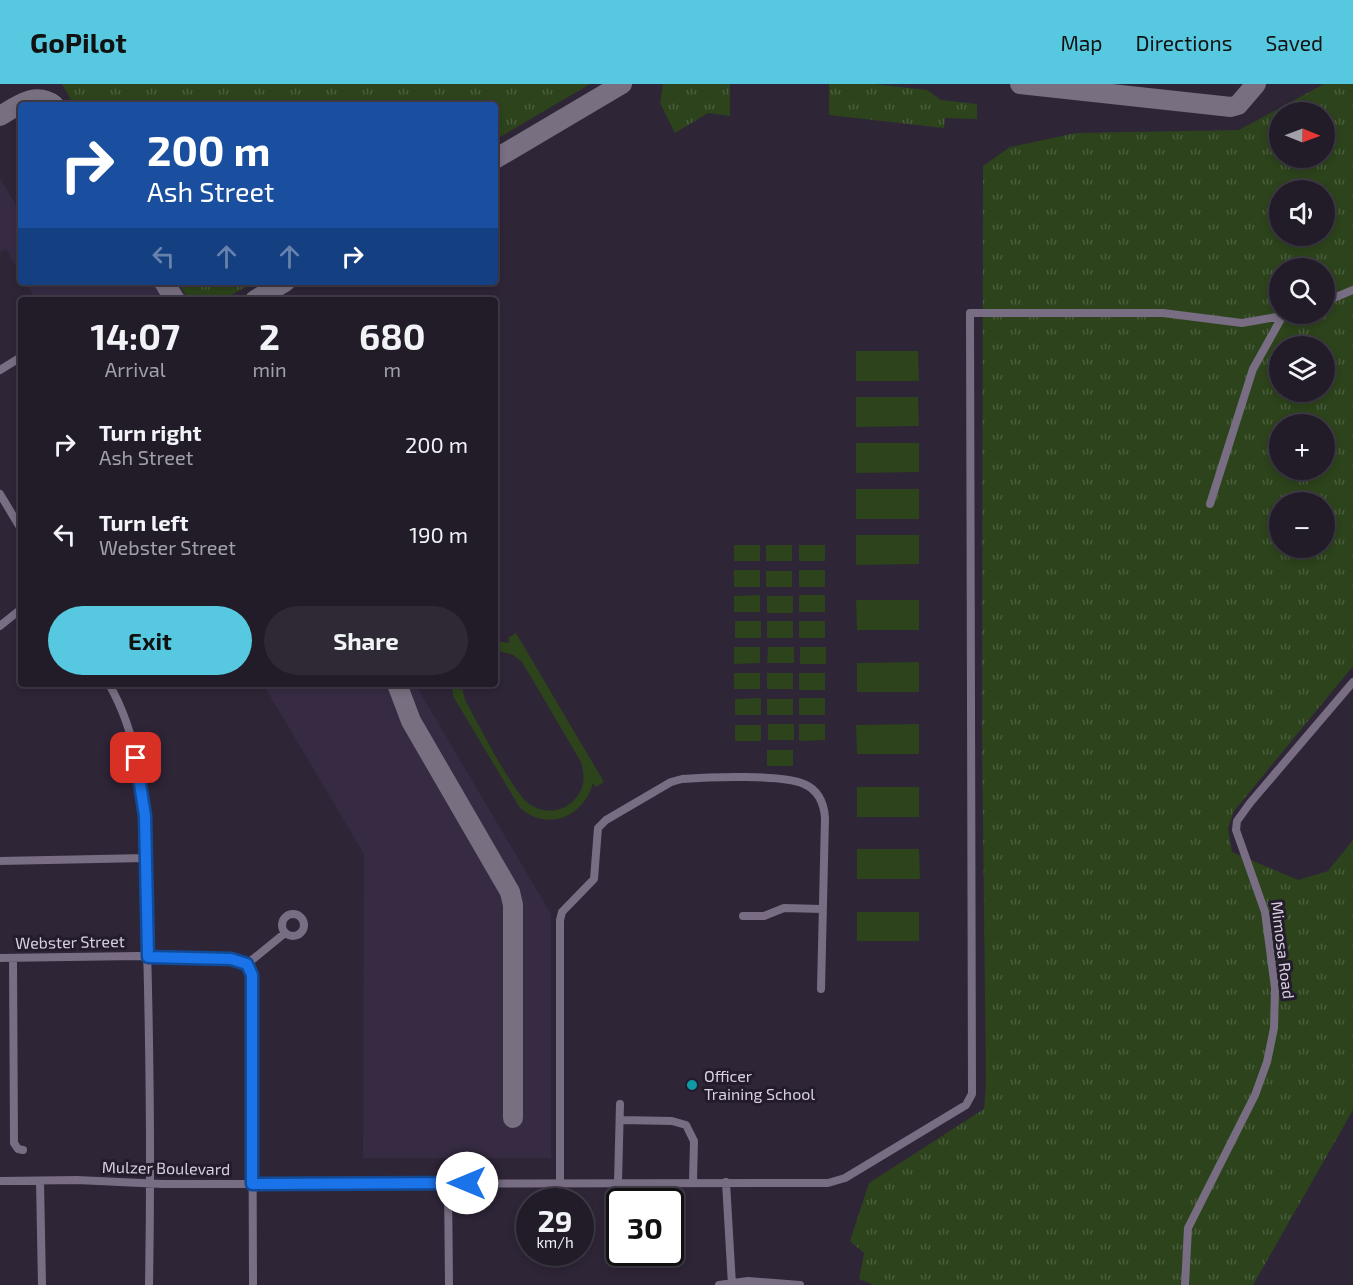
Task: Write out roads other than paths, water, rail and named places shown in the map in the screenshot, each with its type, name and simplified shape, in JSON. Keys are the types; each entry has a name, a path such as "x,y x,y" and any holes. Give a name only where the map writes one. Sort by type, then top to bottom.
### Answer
{"street":[{"path":"1335,297 1353,290"},
{"name":"Mulzer Boulevard","path":"0,1181 252,1184 726,1182 821,1184 839,1181 928,1130 971,1099 970,313 1171,314 1242,323 1269,319"},
{"path":"1210,504 1253,369 1278,324"},
{"path":"0,370 18,359"},
{"path":"0,494 18,524"},
{"path":"0,626 18,611"},
{"name":"Mimosa Road","path":"1185,1285 1188,1228 1255,1095 1267,1062 1274,1029 1275,988 1265,912 1258,888 1237,838 1237,821 1353,682"},
{"path":"110,687 121,709 136,758 145,816 149,1285"},
{"path":"560,1182 560,920 562,912 594,879 595,839 601,825 677,779 789,780 805,784 817,794 824,809 821,989"},
{"path":"0,861 147,858"},
{"path":"743,916 764,916 784,908 822,909"},
{"path":"253,1285 252,984 247,964 285,933"},
{"name":"Webster Street","path":"0,958 231,959 247,964"},
{"path":"13,958 14,1143 18,1149 23,1150"},
{"path":"618,1182 620,1104"},
{"path":"620,1120 672,1121 686,1125 694,1141 693,1182"},
{"path":"40,1180 42,1285"},
{"path":"726,1182 732,1284"},
{"path":"448,1183 449,1285"},
{"path":"719,1285 757,1281 800,1285"}],"place":[{"name":"Officer Training School","path":"692,1085"}]}
